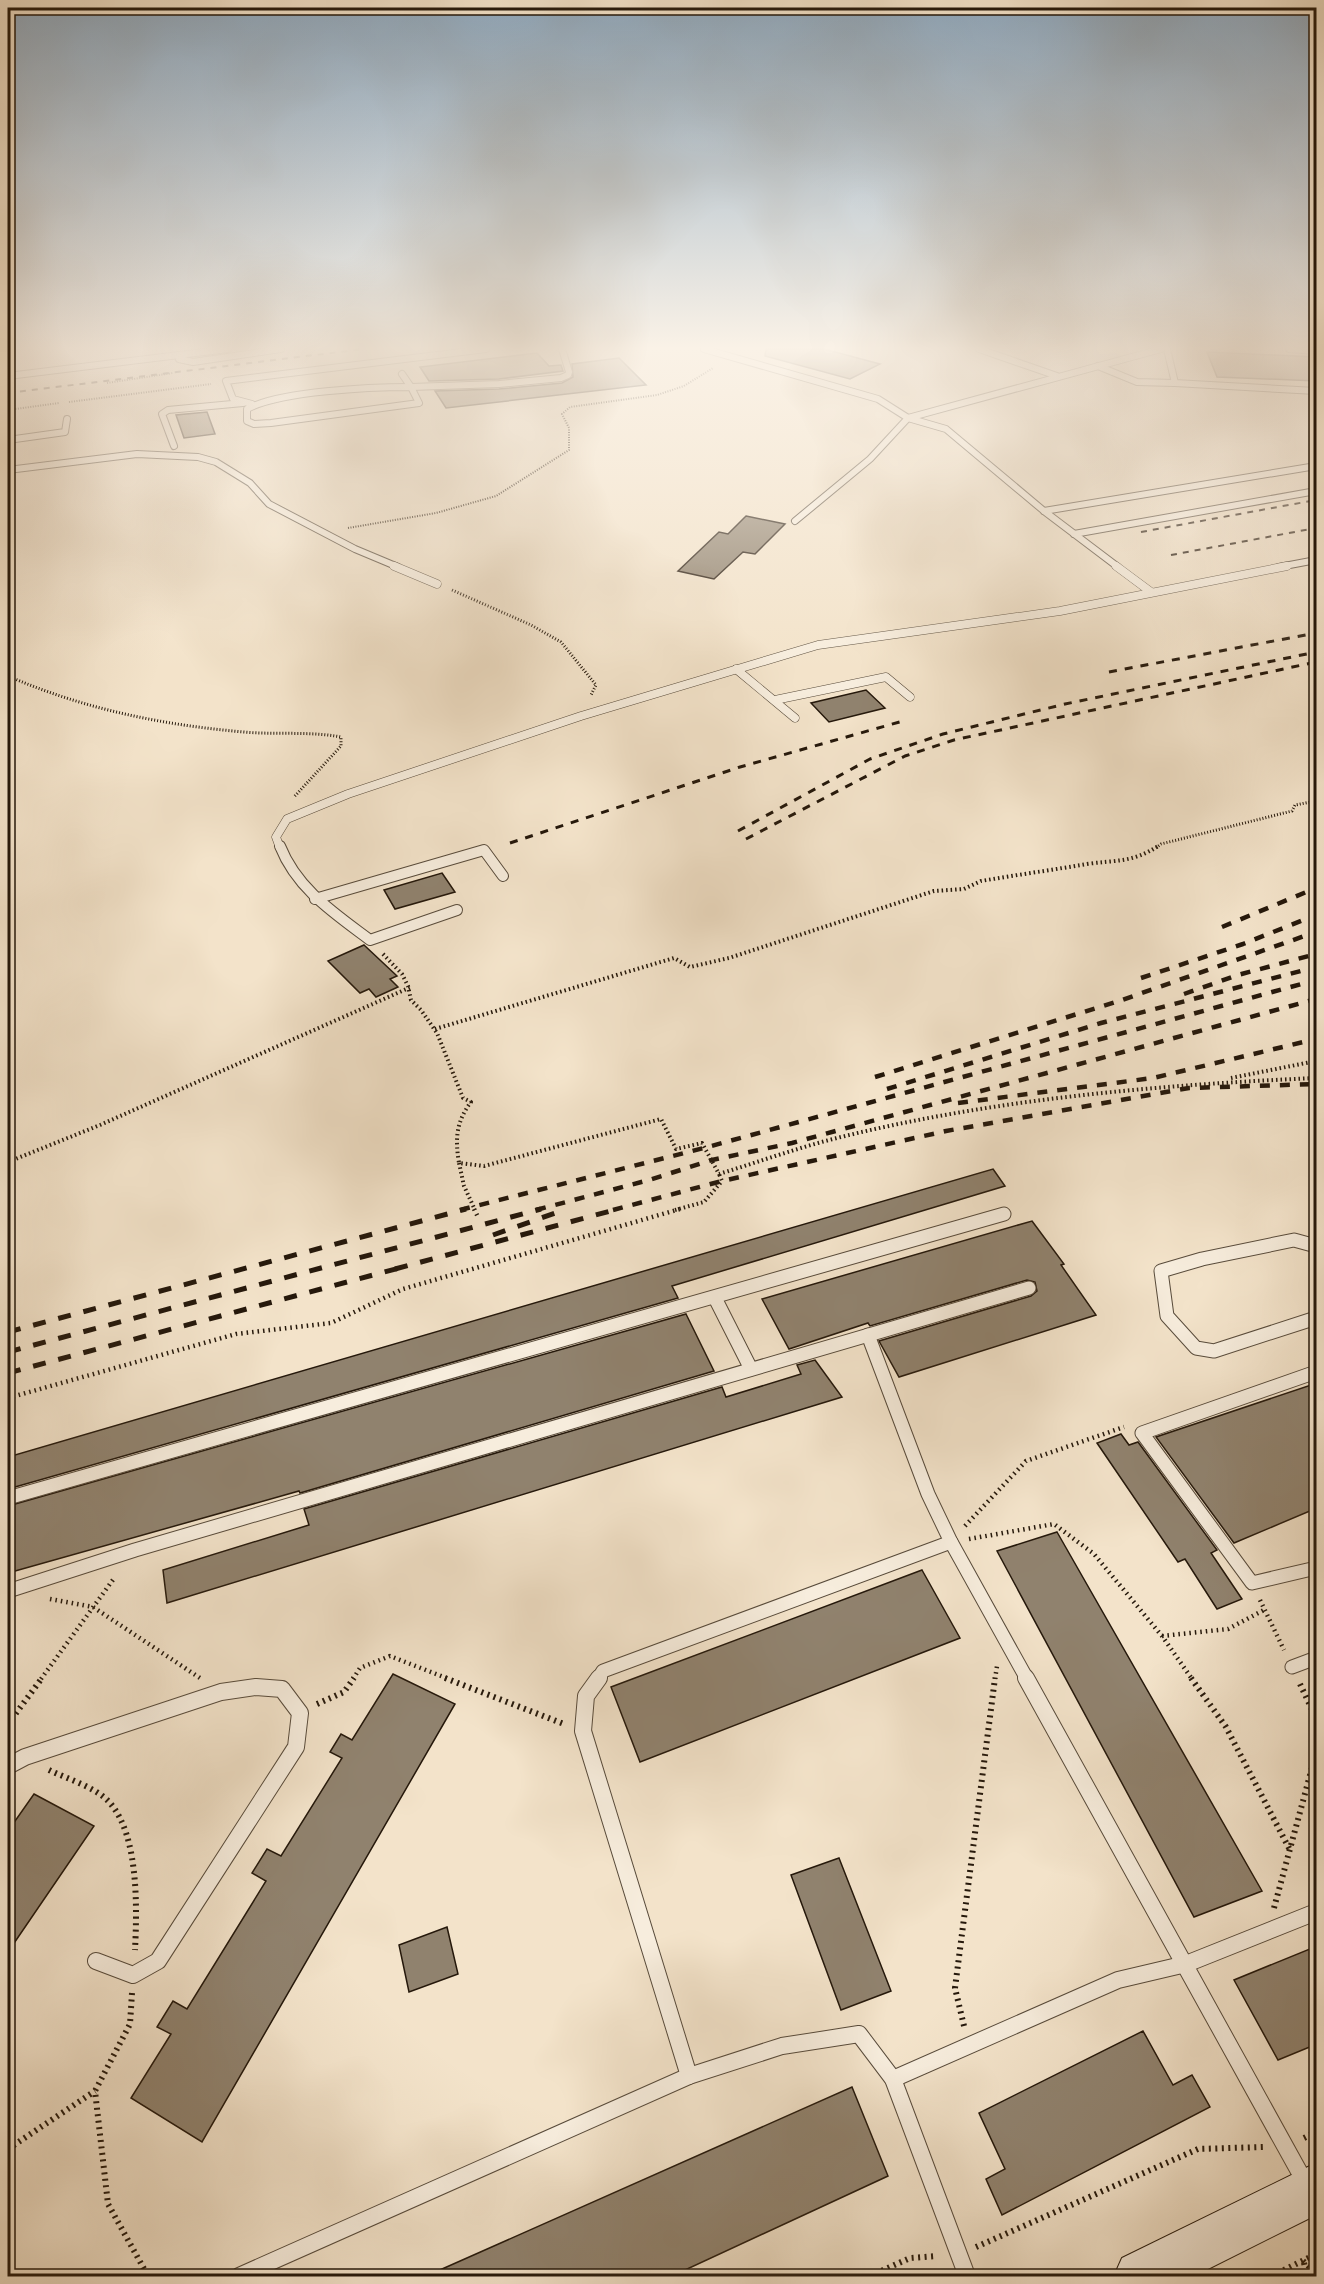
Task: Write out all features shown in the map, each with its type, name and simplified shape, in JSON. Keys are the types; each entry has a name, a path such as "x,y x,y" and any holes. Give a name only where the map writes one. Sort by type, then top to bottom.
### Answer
{"main road":[{"path":"1140,2277 1313,2189"}],"lane":[{"path":"8,470 124,456"},
{"path":"169,456 198,457 216,462 250,483 269,504 355,549 437,584"},
{"path":"795,522 873,456"},
{"path":"978,456 1044,511 1151,592"},
{"path":"1044,511 1317,466"},
{"path":"1074,534 1317,491"},
{"path":"457,910 370,940 315,899 287,865 276,837 287,819 348,794 581,716 818,645 1060,611 1317,560"},
{"path":"736,669 795,718"},
{"path":"775,700 886,677 910,697"},
{"path":"315,899 484,850 502,876"},
{"path":"8,1498 1004,1214"},
{"path":"1317,1246 1294,1240 1202,1259 1161,1271 1167,1316 1196,1348 1214,1351 1317,1318"},
{"path":"8,1591 135,1550 1029,1288"},
{"path":"715,1298 751,1369"},
{"path":"868,1335 928,1494 951,1542 1287,2147 1313,2189"},
{"path":"1317,1372 1142,1433 1252,1584 1317,1568"},
{"path":"689,2076 583,1731 586,1696 603,1671 951,1542"},
{"path":"1292,1667 1317,1658"},
{"path":"8,1766 25,1757 221,1692 256,1687 282,1689 300,1713 296,1746 158,1961 133,1975 96,1961"},
{"path":"893,2079 1118,1980 1186,1964 1317,1912"},
{"path":"239,2277 689,2076 782,2046 859,2034 893,2079 967,2277"}],"path":[{"path":"327,534 363,524 435,513 496,496 560,456"},
{"path":"437,584 531,625 561,642 596,685 581,716"},
{"path":"8,676 33,688 127,716 203,729 271,734 327,734 340,737 341,746 287,805 287,819"},
{"path":"435,1029 674,958 690,967 729,958 934,891 964,889 981,881 1094,863 1107,865 1152,851 1161,844 1292,811 1295,805 1317,801"},
{"path":"370,940 406,976 411,987 411,1000 422,1009 442,1040 464,1098 471,1102 461,1114 454,1139 464,1186 478,1218"},
{"path":"8,1162 100,1125 411,987"},
{"path":"1219,1081 1317,1061"},
{"path":"719,1173 853,1135 1000,1106 1219,1081 1317,1077"},
{"path":"8,1398 236,1334 331,1323 403,1289 704,1202 722,1181 702,1143 676,1149 661,1119 484,1166 459,1163"},
{"path":"951,1542 1026,1461 1122,1427 1142,1433"},
{"path":"951,1542 1054,1524 1094,1554 1162,1636 1226,1727 1290,1850"},
{"path":"8,1724 135,1550"},
{"path":"40,1597 93,1607 221,1692"},
{"path":"1162,1636 1228,1629 1264,1610"},
{"path":"969,2046 955,1988 1001,1632"},
{"path":"300,1713 344,1692 360,1668 390,1656 583,1731"},
{"path":"1268,1931 1317,1753"},
{"path":"8,2150 94,2091 130,2024 137,1918 128,1839 109,1802 25,1757"},
{"path":"94,2091 108,2204 148,2277"},
{"path":"870,2277 910,2258 959,2254 1198,2149 1287,2147 1317,2132"},
{"path":"1272,2277 1317,2254"},
{"path":"1303,2261 1317,2273"},
{"path":"1303,2261 1307,2277"}],"building":[{"path":"746,516 785,524 755,554 743,552 714,579 678,571 719,532 728,534"},
{"path":"866,690 885,708 829,722 811,703"},
{"path":"442,873 455,892 395,909 384,890"},
{"path":"364,945 397,976 390,979 398,987 376,997 369,989 360,993 328,961"},
{"path":"993,1169 1005,1186 672,1286 678,1298 8,1489 8,1457"},
{"path":"1032,1221 1064,1264 1061,1265 1096,1315 899,1377 879,1341 1031,1296 1037,1291 1035,1282 1027,1280 870,1326 868,1323 789,1349 762,1299"},
{"path":"686,1314 714,1371 300,1493 299,1491 8,1573 8,1506"},
{"path":"815,1360 842,1397 167,1603 163,1570 309,1525 304,1509 722,1387 726,1397 801,1374 797,1365"},
{"path":"1317,1383 1317,1508 1234,1543 1156,1437"},
{"path":"1121,1434 1129,1445 1138,1442 1217,1550 1211,1553 1242,1599 1217,1609 1185,1559 1178,1562 1097,1443"},
{"path":"1057,1532 1262,1891 1194,1917 997,1551"},
{"path":"922,1570 960,1638 640,1762 611,1687"},
{"path":"393,1674 455,1704 202,2142 131,2098 171,2034 157,2027 173,2001 187,2009 266,1881 252,1873 267,1849 281,1856 342,1758 330,1752 341,1734 352,1740"},
{"path":"34,1794 94,1826 8,1952 8,1831"},
{"path":"839,1858 891,1991 841,2010 791,1875"},
{"path":"447,1927 458,1974 409,1992 399,1945"},
{"path":"1317,1946 1317,2044 1278,2060 1234,1980"},
{"path":"1143,2031 1173,2085 1192,2075 1210,2107 1002,2215 986,2179 1005,2169 979,2113"},
{"path":"852,2087 888,2176 670,2277 424,2277"}],"railway":[{"path":"1141,532 1316,500"},
{"path":"1171,555 1316,528"},
{"path":"1109,672 1316,633"},
{"path":"738,831 870,759 943,734 1065,704 1316,652"},
{"path":"746,839 905,756 954,740 1316,662"},
{"path":"510,843 740,767 903,721"},
{"path":"1222,927 1316,888"},
{"path":"1141,978 1243,944 1316,915"},
{"path":"875,1077 1122,1000 1316,932"},
{"path":"1184,994 1238,975 1316,954"},
{"path":"887,1089 1101,1023 1316,967"},
{"path":"460,1210 704,1148 1316,980"},
{"path":"536,1210 649,1180 712,1160 792,1143 1316,999"},
{"path":"958,1103 1153,1078 1316,1039"},
{"path":"613,1210 722,1181 946,1131 1189,1088 1316,1084"},
{"path":"8,1332 466,1209"},
{"path":"8,1352 541,1209"},
{"path":"395,1269 618,1209"},
{"path":"493,1235 561,1211"},
{"path":"8,1373 403,1267"}]}
